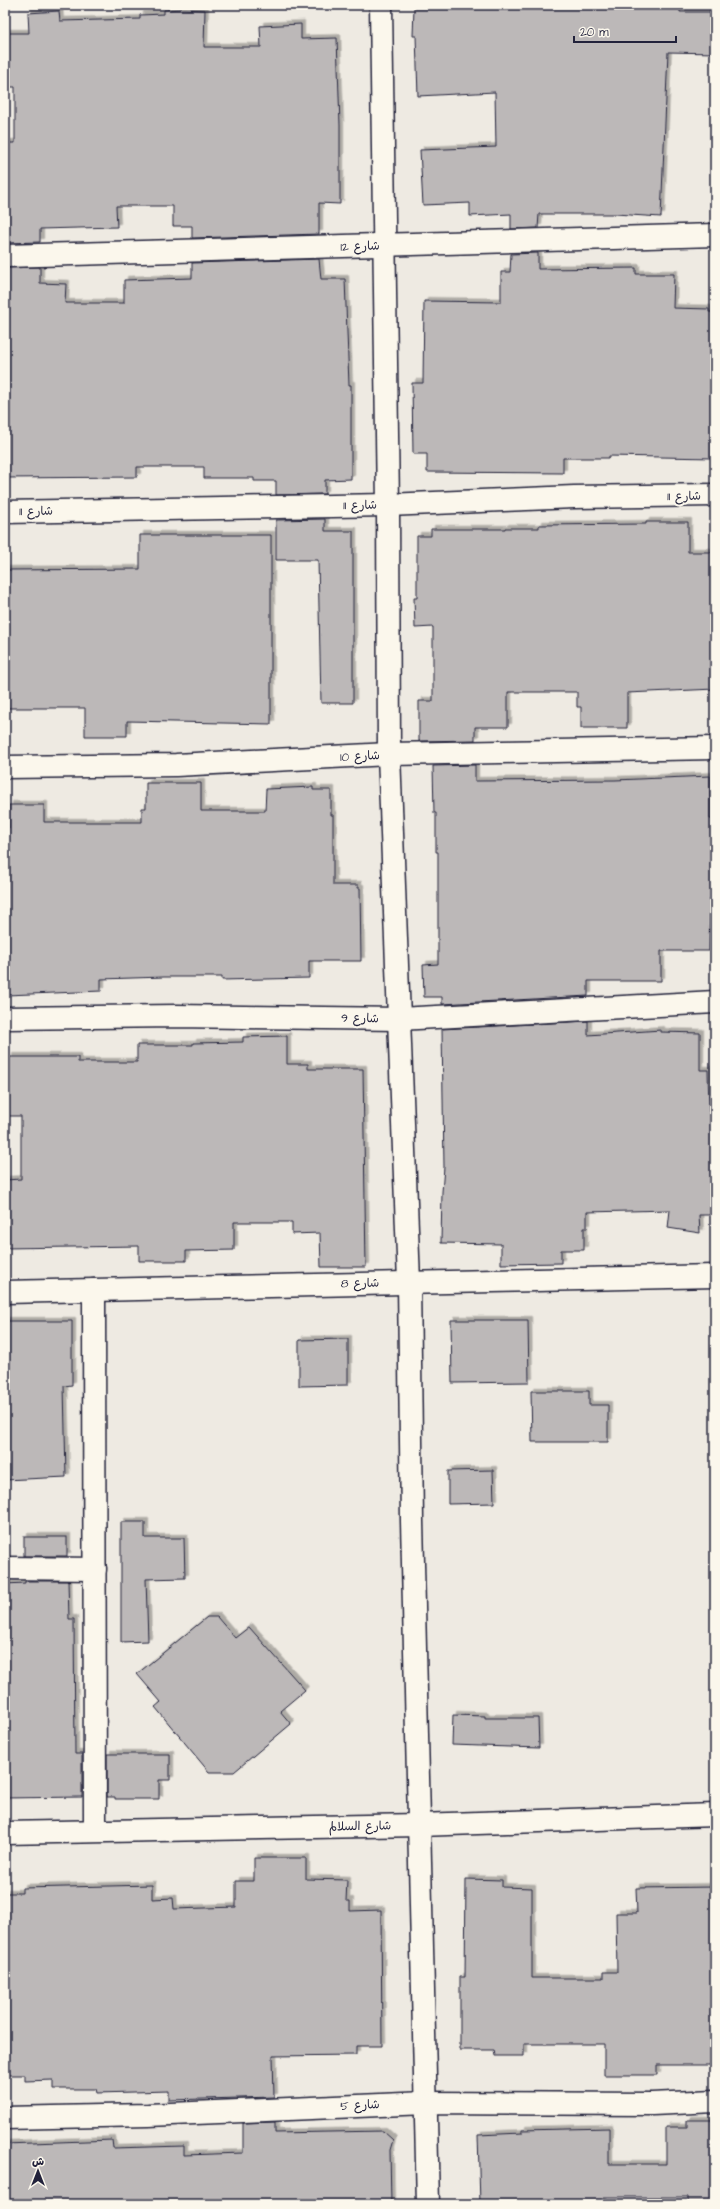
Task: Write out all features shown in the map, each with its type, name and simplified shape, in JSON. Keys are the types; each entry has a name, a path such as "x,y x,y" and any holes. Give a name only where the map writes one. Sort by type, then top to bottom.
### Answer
{"street":[{"path":"381,5 383,245 388,505 389,754 409,1282 428,2204"},
{"name":"شارع 12","path":"5,256 715,235"},
{"name":"شارع 11","path":"5,512 388,505 574,497 715,495"},
{"name":"شارع 10","path":"5,767 176,765 389,754 715,748"},
{"name":"شارع 9","path":"5,1018 185,1016 398,1018 715,1002"},
{"name":"شارع 8","path":"5,1292 409,1282 594,1280 715,1276"},
{"path":"94,1290 95,1830"},
{"path":"5,1568 95,1569"},
{"name":"شارع السلالم","path":"5,1833 95,1830 419,1825 715,1815"},
{"name":"شارع 5","path":"5,2118 148,2115 426,2102 652,2104 715,2101"}],"building":[{"path":"470,5 518,5 518,7 680,5 680,12 715,12 715,53 668,52 661,217 615,214 539,214 538,228 511,229 511,214 470,216 470,203 423,205 420,150 496,147 495,92 418,96 416,36 413,36 414,8 470,7"},
{"path":"164,10 205,10 204,47 261,47 260,26 301,24 301,39 337,38 340,125 340,204 319,203 319,234 192,238 192,226 173,226 173,206 116,206 117,227 40,229 40,242 5,243 5,143 15,143 15,87 5,87 5,33 29,33 28,13 59,11 60,21 140,19 140,15 164,14"},
{"path":"538,253 538,269 636,268 636,274 674,274 673,308 709,309 709,312 715,312 715,442 712,442 712,458 609,456 609,458 563,458 563,473 427,472 427,454 413,454 412,383 423,383 424,301 501,302 501,272 510,272 511,254"},
{"path":"319,259 321,279 345,279 349,385 351,385 351,479 325,480 325,494 276,495 276,481 254,481 254,478 204,478 204,467 137,467 137,477 5,478 5,268 40,267 40,283 66,284 65,303 124,303 124,280 192,278 192,263"},
{"path":"325,519 325,531 353,531 353,703 321,703 318,560 276,560 276,520"},
{"path":"646,522 688,522 688,552 715,552 715,689 627,693 627,728 581,728 581,707 577,707 577,692 508,692 508,727 475,727 475,740 419,741 419,701 433,701 433,627 415,628 414,598 417,598 417,536 431,536 431,529 539,528 539,525 646,524"},
{"path":"140,535 271,535 271,724 127,721 127,736 85,736 85,708 5,708 5,570 140,569"},
{"path":"475,765 475,781 615,780 710,776 710,819 715,819 715,898 710,898 709,951 661,951 661,981 588,981 588,996 442,1004 442,997 424,997 423,965 438,964 438,852 436,852 436,813 434,813 433,766"},
{"path":"146,783 201,783 201,811 265,811 266,789 313,787 313,790 331,790 331,815 333,815 333,885 358,885 358,888 360,888 361,961 309,961 309,978 222,980 222,977 164,977 101,979 101,991 7,995 8,958 5,958 5,828 9,828 9,805 44,805 44,822 142,822 142,808 146,808"},
{"path":"588,1021 588,1035 661,1030 661,1032 700,1033 700,1070 708,1070 709,1112 715,1112 715,1215 699,1215 700,1233 668,1228 670,1210 587,1212 587,1228 584,1228 584,1250 561,1250 561,1263 501,1264 501,1244 441,1243 444,1167 442,1029"},
{"path":"287,1036 287,1064 308,1064 308,1069 363,1069 366,1267 321,1267 320,1233 292,1234 292,1222 234,1222 234,1250 186,1251 186,1261 139,1261 139,1246 5,1248 5,1180 21,1179 21,1116 5,1116 5,1078 9,1078 9,1057 78,1057 78,1062 137,1062 137,1045 193,1045 193,1043 243,1042 243,1037"},
{"path":"451,1320 528,1320 529,1382 452,1383"},
{"path":"5,1321 72,1321 72,1385 64,1386 66,1477 5,1480"},
{"path":"348,1339 348,1385 299,1386 299,1340"},
{"path":"531,1391 589,1391 589,1405 608,1405 608,1442 532,1442"},
{"path":"493,1470 494,1503 448,1504 448,1471"},
{"path":"121,1522 145,1522 145,1538 184,1538 185,1578 146,1579 148,1641 121,1642"},
{"path":"24,1537 67,1537 67,1556 24,1556"},
{"path":"25,1581 68,1581 69,1619 74,1619 75,1754 82,1754 82,1797 5,1798 5,1584 25,1583"},
{"path":"207,1617 217,1617 235,1638 249,1627 305,1690 280,1711 291,1724 234,1772 209,1772 155,1707 161,1702 137,1674"},
{"path":"453,1715 485,1716 485,1718 538,1718 539,1748 452,1745"},
{"path":"107,1754 170,1754 170,1780 159,1780 159,1799 115,1799 115,1797 107,1797"},
{"path":"254,1858 306,1858 306,1879 347,1880 346,1901 350,1901 350,1911 381,1910 382,2046 356,2046 356,2055 273,2056 274,2097 169,2100 169,2091 97,2093 96,2089 53,2089 53,2080 25,2081 25,2075 5,2075 5,1893 22,1893 22,1888 152,1885 152,1899 173,1898 174,1909 236,1907 236,1881 254,1881"},
{"path":"466,1879 502,1880 502,1887 532,1888 532,1978 603,1978 603,1972 617,1972 616,1913 637,1913 636,1888 715,1887 715,2065 657,2065 657,2075 604,2075 604,2044 524,2044 524,2056 495,2056 494,2050 460,2050 460,1977 465,1977"},
{"path":"687,2120 715,2120 715,2204 688,2204 688,2197 603,2197 603,2204 480,2204 478,2135 522,2133 522,2130 609,2128 609,2164 666,2164 666,2127 687,2127"},
{"path":"275,2122 275,2133 383,2131 393,2140 390,2150 391,2204 5,2204 5,2144 112,2140 113,2148 184,2146 184,2155 243,2153 243,2123"}]}
